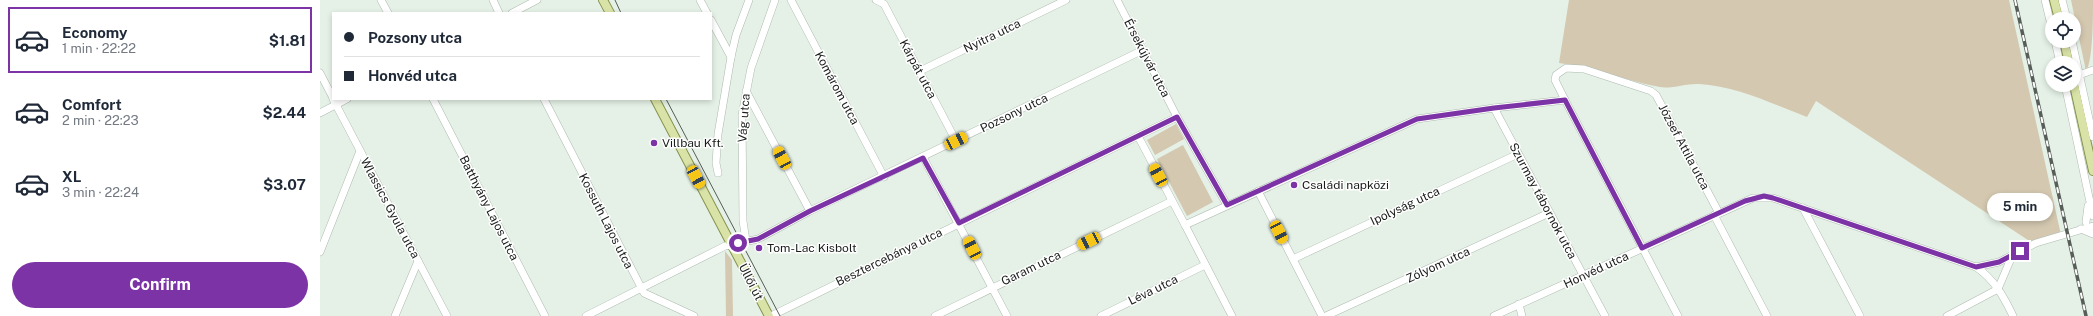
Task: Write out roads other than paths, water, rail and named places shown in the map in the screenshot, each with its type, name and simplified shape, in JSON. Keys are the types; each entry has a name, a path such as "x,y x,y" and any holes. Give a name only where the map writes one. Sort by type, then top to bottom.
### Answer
{"main road":[{"path":"603,0 609,12"},
{"path":"2054,0 2057,12"},
{"path":"2076,92 2093,171"},
{"name":"Üllői út","path":"656,100 770,316"}],"street":[{"path":"381,0 387,12"},
{"path":"493,0 499,12"},
{"path":"514,12 537,0"},
{"path":"700,0 706,12"},
{"name":"Vág utca","path":"718,173 716,163 718,134 731,57 736,35 749,0"},
{"name":"Vág utca","path":"746,240 743,221 742,133 746,91 752,68 775,0"},
{"name":"Komárom utca","path":"790,0 884,177"},
{"path":"876,0 884,4 891,0"},
{"name":"Nyitra utca","path":"918,72 1066,0"},
{"name":"Érsekújvár utca","path":"1117,0 1177,117 1227,205"},
{"path":"2045,0 2048,12"},
{"path":"2062,0 2065,12"},
{"name":"Kárpát utca","path":"884,4 918,72 956,141"},
{"path":"712,22 731,57"},
{"name":"Pozsony utca","path":"586,316 724,246 746,240 758,239 810,211 884,177 1143,50"},
{"name":"József Attila utca","path":"1565,100 1555,80 1556,75 1566,68 1573,67 1651,91 1662,103 1767,316"},
{"path":"2081,75 2093,70"},
{"name":"Wlassics Gyula utca","path":"320,73 332,97"},
{"path":"2081,80 2093,137"},
{"path":"746,91 810,211"},
{"path":"2067,92 2093,216 2081,229"},
{"name":"Batthyány Lajos utca","path":"434,100 545,316"},
{"name":"Kossuth Lajos utca","path":"545,100 640,288 644,293 694,316"},
{"path":"1186,225 1406,123 1426,117 1565,100 1678,316"},
{"path":"320,113 334,101"},
{"name":"Wlassics Gyula utca","path":"334,101 447,316"},
{"name":"Szurmay tábornok utca","path":"1494,108 1605,316"},
{"name":"Besztercebánya utca","path":"770,316 1177,117"},
{"path":"1138,136 1186,225 1232,316"},
{"path":"320,252 360,151"},
{"name":"Ipolyság utca","path":"1293,259 1518,154"},
{"path":"923,158 959,223 1007,316"},
{"path":"1258,191 1322,316"},
{"name":"Honvéd utca","path":"1494,316 1745,201 1764,196 1976,267"},
{"path":"2086,222 2089,196"},
{"name":"Garam utca","path":"935,316 992,287 1172,201"},
{"path":"1803,208 1860,316"},
{"name":"Zólyom utca","path":"1326,316 1549,213"},
{"path":"1976,267 1989,265 2012,256 2036,243 2093,226"},
{"path":"2081,229 2093,234"},
{"path":"1947,316 1998,289 2012,256"},
{"path":"395,316 418,261"},
{"name":"Léva utca","path":"1101,316 1205,265"},
{"path":"1976,267 1984,272 1998,289 2013,315"},
{"path":"1519,304 1522,316"}],"tram line":[{"path":"615,0 621,12"},
{"path":"667,100 780,316"}],"railway":[{"path":"2015,0 2086,316"}],"place":[{"name":"Villbau Kft.","path":"654,143"},
{"name":"Családi napközi","path":"1294,185"},
{"name":"Tom-Lac Kisbolt","path":"759,248"}]}
